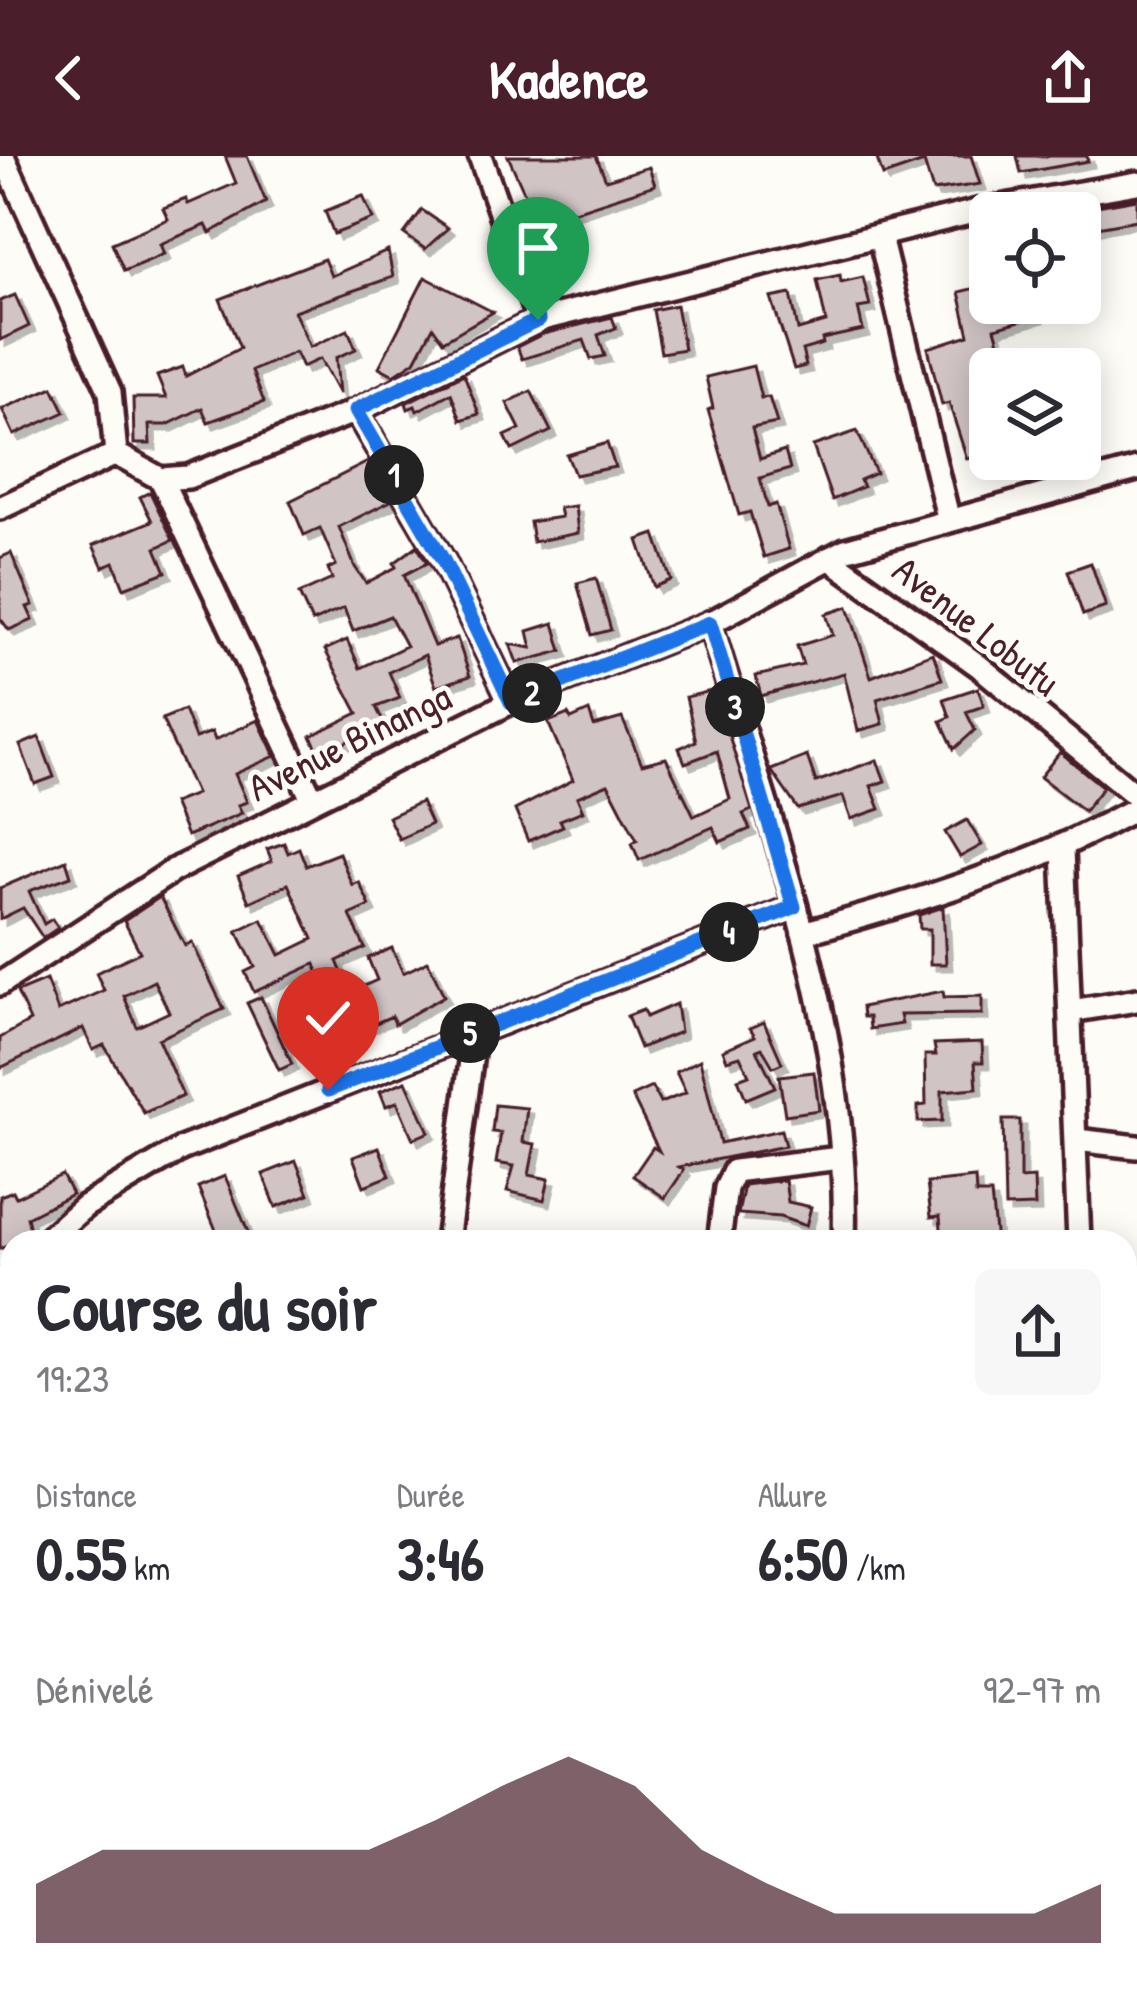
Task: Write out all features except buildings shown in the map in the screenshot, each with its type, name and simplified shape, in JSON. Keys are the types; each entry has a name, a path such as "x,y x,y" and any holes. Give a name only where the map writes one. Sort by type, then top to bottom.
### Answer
{"street":[{"path":"3,156 110,392 116,454"},
{"path":"480,156 538,320"},
{"path":"116,454 161,478 188,477 356,410 538,320 994,207 1137,183"},
{"path":"880,237 948,517"},
{"path":"356,410 444,562 511,702"},
{"path":"0,508 116,454"},
{"name":"Avenue Binanga","path":"0,984 174,870 511,702 710,623 829,558 948,517 1137,469"},
{"path":"161,478 312,800"},
{"name":"Avenue Lobutu","path":"829,558 979,666 1137,796"},
{"path":"710,623 803,933 824,1022 843,1230"},
{"path":"803,933 898,908 1064,849 1137,808"},
{"path":"1064,849 1079,1230"},
{"path":"58,1230 85,1206 166,1156 794,907"},
{"path":"1071,1011 1137,1000"},
{"path":"449,1230 475,1031"},
{"path":"1076,1139 1137,1148"},
{"path":"721,1230 726,1188 734,1171 840,1158"}],"route":[{"path":"328,1090 794,907 710,623 511,702 444,562 356,410 538,320"}]}
